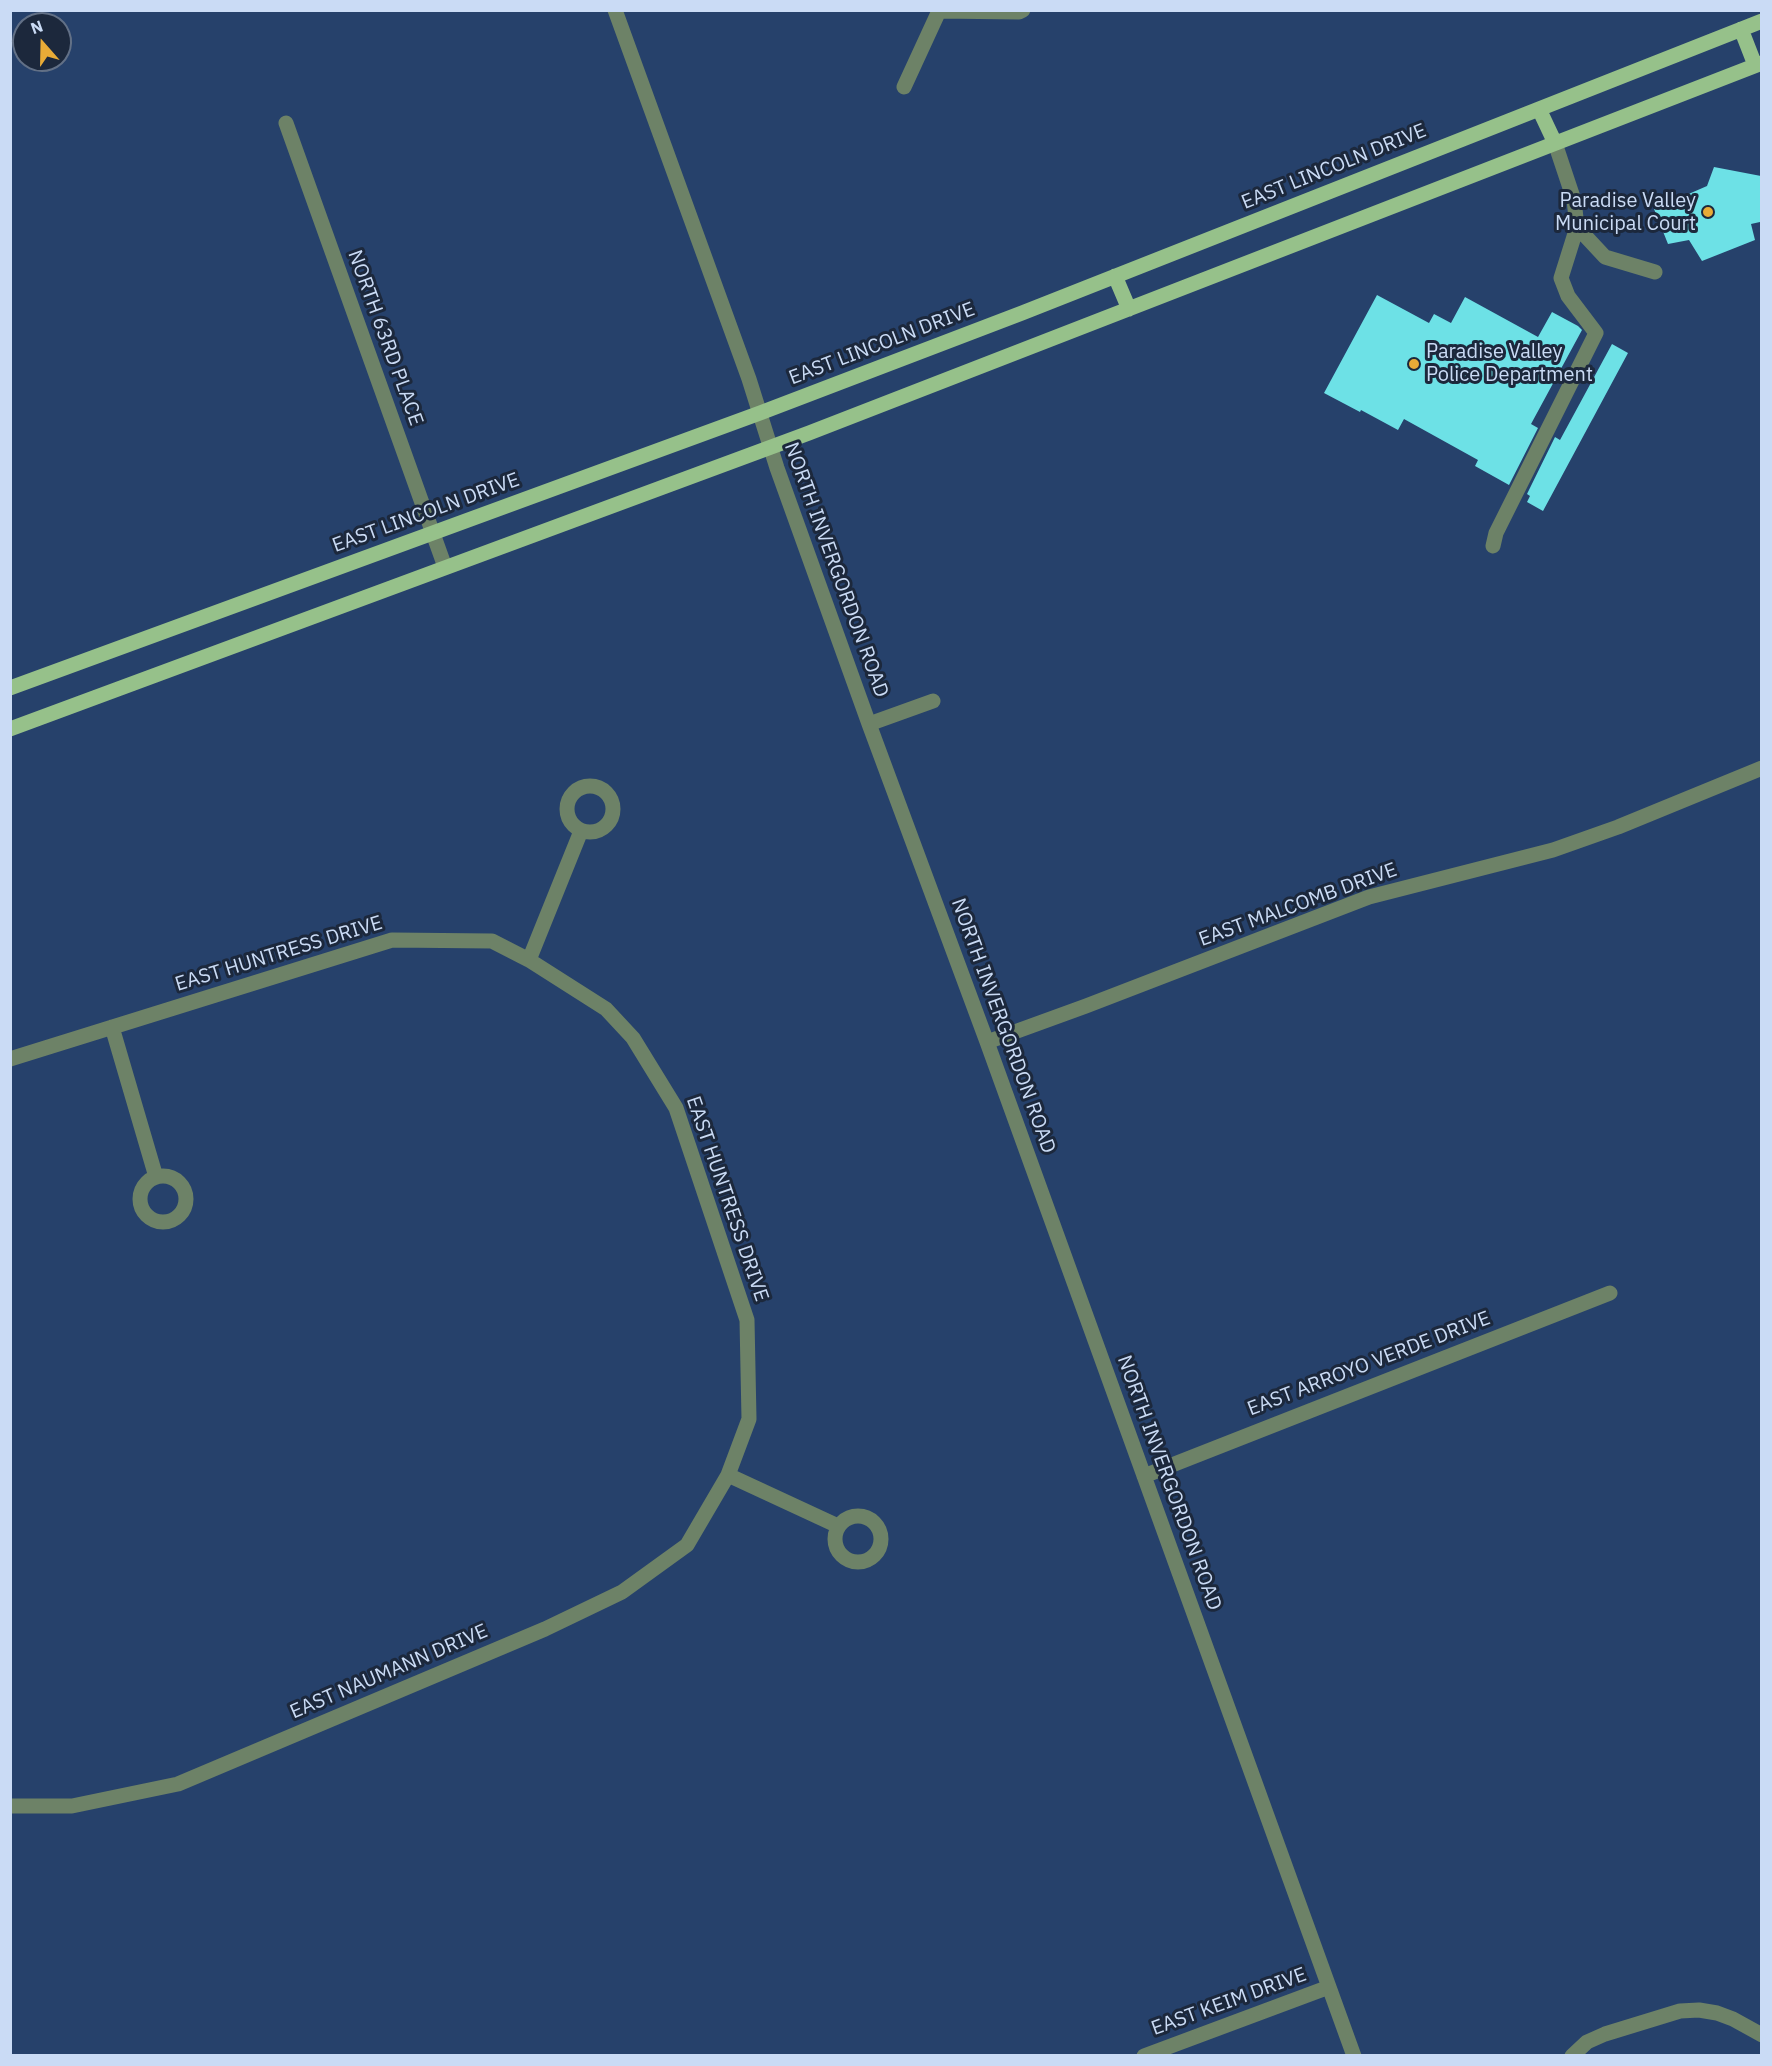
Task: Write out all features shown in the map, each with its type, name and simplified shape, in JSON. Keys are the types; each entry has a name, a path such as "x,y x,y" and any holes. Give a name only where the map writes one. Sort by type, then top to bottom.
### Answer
{"main road":[{"name":"EAST LINCOLN DRIVE","path":"10,688 760,413 1761,21"},
{"path":"10,729 770,447 1758,64 1741,29"},
{"path":"1539,108 1555,143"},
{"path":"1114,276 1129,309"}],"street":[{"name":"NORTH INVERGORDON ROAD","path":"615,10 869,724 987,1042 1354,2055"},
{"path":"904,87 939,11 1019,12 1023,10"},
{"name":"NORTH 63RD PLACE","path":"286,123 445,567"},
{"path":"1493,546 1496,533 1596,333 1568,296 1561,278 1576,227 1574,200 1555,143"},
{"path":"1576,227 1605,257 1655,273"},
{"path":"869,724 933,701"},
{"name":"EAST MALCOMB DRIVE","path":"987,1042 1369,897 1553,850 1618,827 1761,768"},
{"path":"529,960 581,831"},
{"name":"EAST HUNTRESS DRIVE","path":"10,1059 392,940 492,941 529,960 606,1009 633,1038 676,1108 747,1320 749,1419 728,1475"},
{"path":"112,1027 156,1177"},
{"name":"EAST ARROYO VERDE DRIVE","path":"1144,1476 1610,1293"},
{"path":"728,1475 838,1526"},
{"name":"EAST NAUMANN DRIVE","path":"10,1806 72,1806 178,1784 545,1629 622,1592 687,1545 728,1475"},
{"name":"EAST KEIM DRIVE","path":"1144,2055 1329,1988"},
{"path":"1572,2055 1587,2042 1605,2034 1680,2011 1699,2010 1717,2013 1761,2035"}],"building":[{"name":"Paradise Valley Municipal Court","path":"1714,167 1761,176 1761,216 1760,222 1751,224 1755,240 1702,261 1689,240 1668,244 1654,209 1707,186"},
{"name":"Paradise Valley Police Department","path":"1377,295 1429,323 1434,314 1451,323 1465,297 1538,337 1552,312 1582,330 1531,424 1538,428 1509,485 1475,466 1478,460 1404,419 1398,430 1324,393"},
{"path":"1612,344 1628,353 1543,511 1527,502 1530,496 1527,494 1555,437 1560,440"}],"place":[{"name":"Paradise Valley Municipal Court","path":"1708,212"},
{"name":"Paradise Valley Police Department","path":"1414,364"}]}
